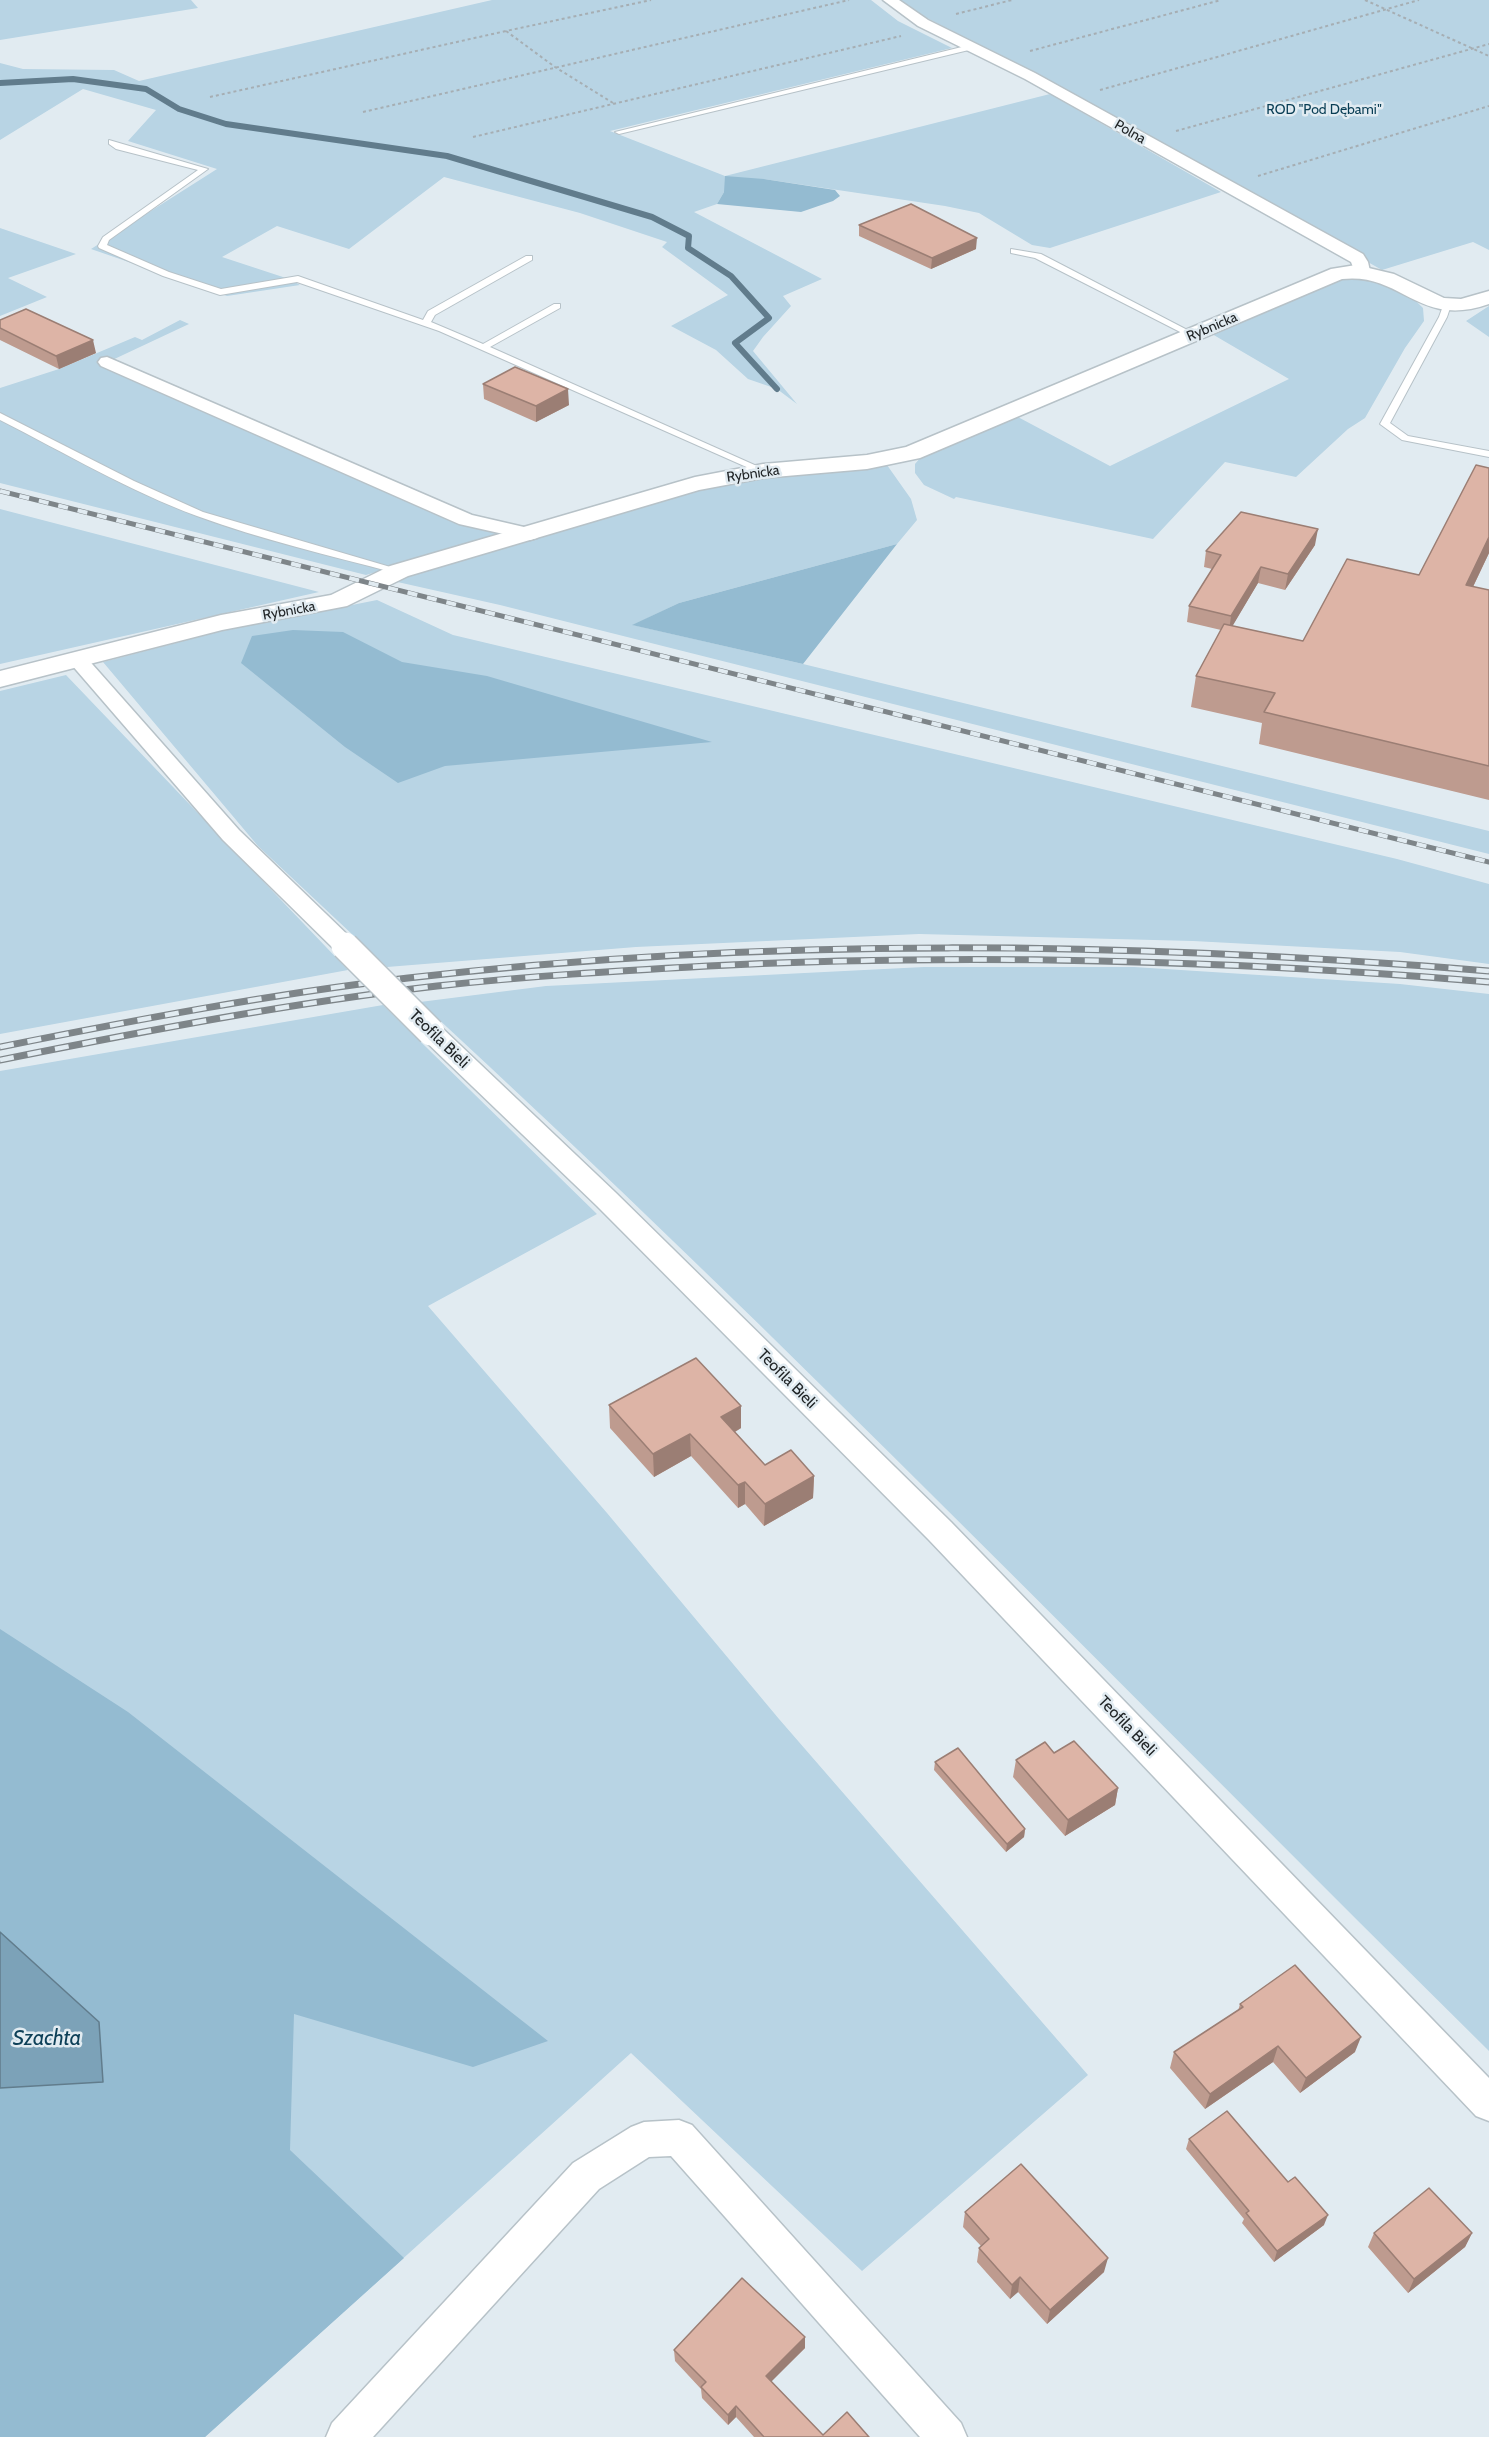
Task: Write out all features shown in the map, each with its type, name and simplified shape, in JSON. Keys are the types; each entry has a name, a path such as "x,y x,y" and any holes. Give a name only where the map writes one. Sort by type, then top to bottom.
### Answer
{"street":[{"name":"Polna","path":"890,0 933,28 1011,65 1357,258 1362,271"},
{"name":"Rybnicka","path":"0,679 221,623 321,606 353,595 399,571 530,534 685,486 763,471 867,462 912,453 1329,276 1362,271 1383,275 1426,299 1447,305 1467,305 1489,297"},
{"path":"107,362 466,520 530,534"},
{"name":"Teofila Bieli","path":"78,660 231,835 430,1032 606,1199 940,1531 1489,2104"},
{"path":"346,2437 586,2176 644,2140 679,2138 947,2437"}],"lane":[{"path":"619,132 970,47"},
{"path":"112,142 118,147 204,169 106,239 102,246 112,253 220,292 298,279 426,323 763,471"},
{"path":"1014,251 1038,256 1193,335"},
{"path":"426,323 431,314 530,258"},
{"path":"1447,305 1443,317 1386,424 1405,438 1489,454"},
{"path":"483,347 557,306"},
{"path":"0,416 121,478 200,514 262,534 399,571"}],"path":[{"path":"210,97 651,0"},
{"path":"363,112 849,0"},
{"path":"953,15 1012,0"},
{"path":"1023,53 1221,0"},
{"path":"1365,0 1489,56"},
{"path":"1100,90 1419,0"},
{"path":"473,137 933,28"},
{"path":"506,32 555,68 614,104"},
{"path":"1172,132 1416,62 1489,44"},
{"path":"1257,177 1489,106"}],"green space":[{"path":"0,0 191,0 198,8 0,40"},
{"path":"492,0 871,0 898,21 952,48 610,131 725,176 1050,94 1221,192 1050,248 1032,245 979,213 945,206 764,179 724,192 717,204 694,212 822,279 783,296 791,306 753,351 797,404 777,389 748,379 716,350 671,326 728,295 662,247 667,242 580,213 444,177 349,249 277,226 222,257 289,279 300,285 227,296 91,249 217,169 128,141 156,110 83,89 0,140 0,63 23,69 114,70 139,81"},
{"name":"ROD \"Pod Dębami\"","path":"899,0 1489,0 1489,250 1473,242 1382,270 1056,86 912,10"},
{"path":"0,228 76,254 8,278 47,297 0,316"},
{"path":"1371,276 1413,298 1423,308 1424,321 1405,348 1365,418 1348,429 1296,477 1225,462 1153,539 956,497 954,499 924,485 915,473 915,464 921,457 1016,416 1110,466 1289,379 1212,334 1336,278"},
{"path":"1489,306 1489,337 1466,321"},
{"path":"180,320 189,324 108,362 508,533 366,575 0,483 0,388 59,369 135,337 142,340"},
{"path":"887,465 911,499 917,520 897,544 679,603 633,625 803,664 1489,831 1489,854 500,605 393,581 716,485 772,475"},
{"path":"0,509 319,592 0,664"},
{"path":"377,600 453,635 1397,859 1489,884 1489,964 1400,952 1193,941 919,934 636,947 387,967 258,846 103,662 222,631"},
{"path":"66,675 348,970 0,1034 0,691"},
{"path":"924,967 1134,967 1400,984 1489,994 1489,2051 826,1390 692,1259 420,1002 546,986"},
{"path":"383,1005 597,1214 428,1306 607,1513 779,1719 1088,2075 862,2271 631,2053 205,2437 0,2437 0,1071"}],"shaded area":[{"path":"725,176 764,179 835,190 840,196 833,201 801,212 717,204 724,192"},
{"path":"897,544 803,664 632,625 679,603"},
{"path":"293,630 343,632 402,662 487,676 712,742 445,766 398,783 345,747 241,663 252,636"},
{"path":"0,1629 128,1712 548,2041 473,2067 294,2014 290,2150 404,2258 205,2437 0,2437"}],"water":[{"name":"Szachta","path":"0,1932 99,2022 103,2082 0,2088"}],"building":[{"path":"911,204 977,238 932,258 859,225"},
{"path":"26,309 93,340 56,356 0,328 0,320"},
{"path":"515,367 568,389 536,406 483,384"},
{"path":"1476,465 1489,468 1489,537 1466,585 1489,590 1489,766 1264,712 1275,693 1196,676 1224,624 1303,641 1347,559 1419,575"},
{"path":"1241,512 1318,529 1288,574 1261,567 1231,616 1189,606 1221,555 1206,551"},
{"path":"696,1358 741,1406 721,1417 765,1465 791,1450 814,1476 765,1504 745,1482 738,1485 690,1434 653,1454 609,1405"},
{"path":"1074,1741 1118,1788 1068,1820 1016,1760 1045,1742 1054,1753"},
{"path":"958,1748 1025,1829 1007,1844 935,1762"},
{"path":"1295,1965 1361,2037 1306,2078 1278,2046 1210,2094 1174,2052 1243,2007 1240,2004"},
{"path":"1227,2111 1288,2182 1295,2177 1328,2215 1277,2251 1246,2213 1249,2211 1189,2139"},
{"path":"1021,2164 1108,2258 1050,2310 1020,2277 1012,2285 979,2248 989,2239 965,2212"},
{"path":"1429,2188 1472,2233 1414,2279 1374,2233"},
{"path":"742,2278 805,2337 766,2376 823,2435 847,2412 869,2437 764,2437 736,2406 728,2415 701,2387 706,2382 674,2350"}],"waterway":[{"path":"0,83 73,79 146,89 179,109 226,124 447,156 652,217 689,236 688,248 731,276 769,318 735,343 777,389"}],"railway":[{"path":"0,491 1489,862"},
{"path":"0,1047 203,1008 357,984 543,964 678,955 813,950 1083,949 1354,961 1489,971"},
{"path":"0,1060 218,1018 382,993 505,979 708,966 904,960 1099,961 1294,968 1489,982"}]}
